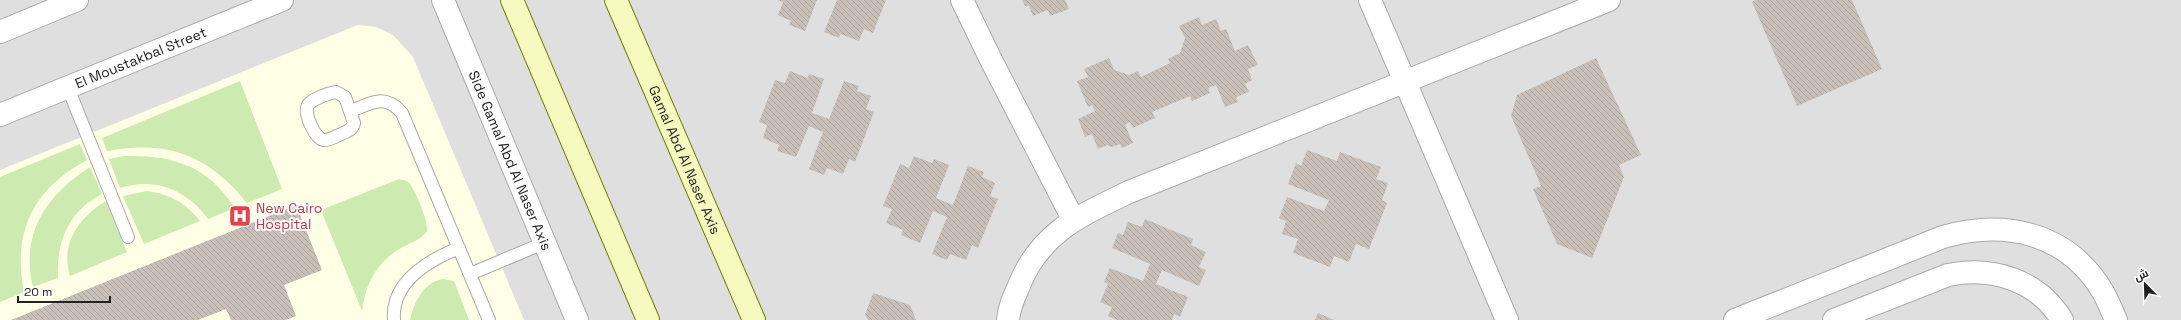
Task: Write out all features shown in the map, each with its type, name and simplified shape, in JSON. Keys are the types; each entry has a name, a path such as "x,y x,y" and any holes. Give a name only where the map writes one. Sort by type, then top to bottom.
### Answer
{"main road":[{"path":"512,0 648,320"},
{"name":"Gamal Abd Al Naser Axis","path":"616,0 754,320"}],"street":[{"path":"0,32 77,0"},
{"name":"El Moustakbal Street","path":"0,115 282,0"},
{"name":"Side Gamal Abd Al Naser Axis","path":"443,0 577,320"},
{"path":"962,0 1073,219"},
{"path":"1370,0 1507,320"},
{"path":"1008,320 1009,310 1025,268 1043,244 1073,219 1129,192 1406,82 1604,1"},
{"path":"1734,320 1943,237 1965,231 1988,228 2011,230 2033,235 2055,245 2074,257 2090,274 2103,292 2116,320"},
{"path":"1834,320 1936,280 1966,272 1985,272 2003,275 2021,282 2036,291 2050,304 2062,320"}],"lane":[{"path":"68,88 128,237"},
{"path":"351,111 376,101 384,101 391,103 402,113 489,320"},
{"path":"470,274 544,244"},
{"path":"394,320 395,304 407,281 430,262 459,248"}],"shaded area":[{"path":"0,0 2181,0 2181,320 0,320"},
{"name":"New Cairo Hospital","path":"358,25 376,27 393,35 413,57 524,320 0,320 0,170"}],"green space":[{"path":"240,81 282,189 247,203 217,173 202,163 185,155 168,150 149,148 129,148 107,151 102,138"},
{"path":"80,144 87,160 53,184 40,199 31,214 24,232 21,250 21,270 24,292 0,302 0,177"},
{"path":"124,156 142,156 173,161 200,172 224,193 235,208 208,219 190,200 169,188 146,184 120,188 109,159"},
{"path":"90,167 102,194 81,209 67,228 59,252 58,278 33,287 30,268 30,250 34,233 40,218 49,203 61,190 74,178"},
{"path":"399,179 407,181 414,190 423,212 427,231 419,239 393,253 379,267 369,283 362,311 321,210"},
{"path":"147,191 163,194 177,200 189,209 200,221 144,244 123,196"},
{"path":"106,201 127,252 70,276 68,253 74,232 88,215"},
{"path":"443,279 454,281 469,320 410,320 414,306 425,289 430,284"}],"building":[{"path":"778,0 817,0 805,31 789,25 791,21 778,15 783,2"},
{"path":"837,0 886,0 873,33 864,29 859,41 840,34 839,38 824,32"},
{"path":"1022,0 1065,0 1069,9 1050,16 1048,10 1033,16 1029,6 1025,6"},
{"path":"1756,0 1852,0 1882,69 1797,106 1752,2"},
{"path":"1199,17 1202,25 1216,19 1221,31 1226,29 1235,51 1248,45 1258,65 1248,69 1252,80 1245,84 1249,92 1236,97 1238,102 1225,107 1216,85 1208,88 1210,93 1192,101 1190,96 1152,112 1155,118 1133,128 1130,122 1125,125 1133,143 1122,148 1120,144 1111,147 1107,145 1098,149 1092,134 1085,137 1078,119 1095,111 1092,105 1088,107 1077,81 1088,77 1084,69 1109,58 1114,70 1129,75 1138,71 1141,77 1170,63 1168,59 1180,53 1185,38 1179,26"},
{"path":"1596,58 1641,155 1619,165 1624,177 1592,258 1557,244 1533,189 1541,186 1511,116 1517,95"},
{"path":"790,71 808,78 809,74 824,79 812,113 829,119 844,81 859,86 857,91 871,96 866,109 874,112 855,162 849,159 843,174 827,168 824,175 809,169 823,132 809,126 796,157 777,151 779,145 763,138 767,125 759,122 775,80 785,83"},
{"path":"1307,150 1337,161 1340,152 1381,167 1376,179 1388,183 1382,200 1387,203 1369,249 1356,244 1349,262 1334,256 1330,267 1293,253 1298,239 1282,234 1286,221 1279,218 1287,197 1324,211 1329,200 1288,184 1296,163 1301,166"},
{"path":"914,156 932,163 934,159 949,165 936,198 953,205 968,166 984,172 982,177 995,183 990,196 998,199 978,248 972,245 966,260 950,254 947,260 932,254 947,217 933,211 920,243 901,235 903,230 886,223 892,209 883,206 900,164 909,168"},
{"path":"296,205 322,270 284,285 296,316 286,320 231,320 226,309 198,320 11,320"},
{"path":"1145,219 1193,239 1191,245 1206,252 1199,267 1206,270 1199,286 1162,270 1156,284 1188,297 1180,317 1174,314 1172,320 1117,320 1108,316 1112,307 1100,302 1108,284 1104,282 1110,268 1143,281 1150,264 1112,248 1118,233 1123,235 1128,222 1142,227"},
{"path":"873,293 910,305 916,320 868,320 865,315"},
{"path":"1318,313 1334,320 1315,320"}],"place":[{"name":"New Cairo Hospital","path":"240,216"}]}
